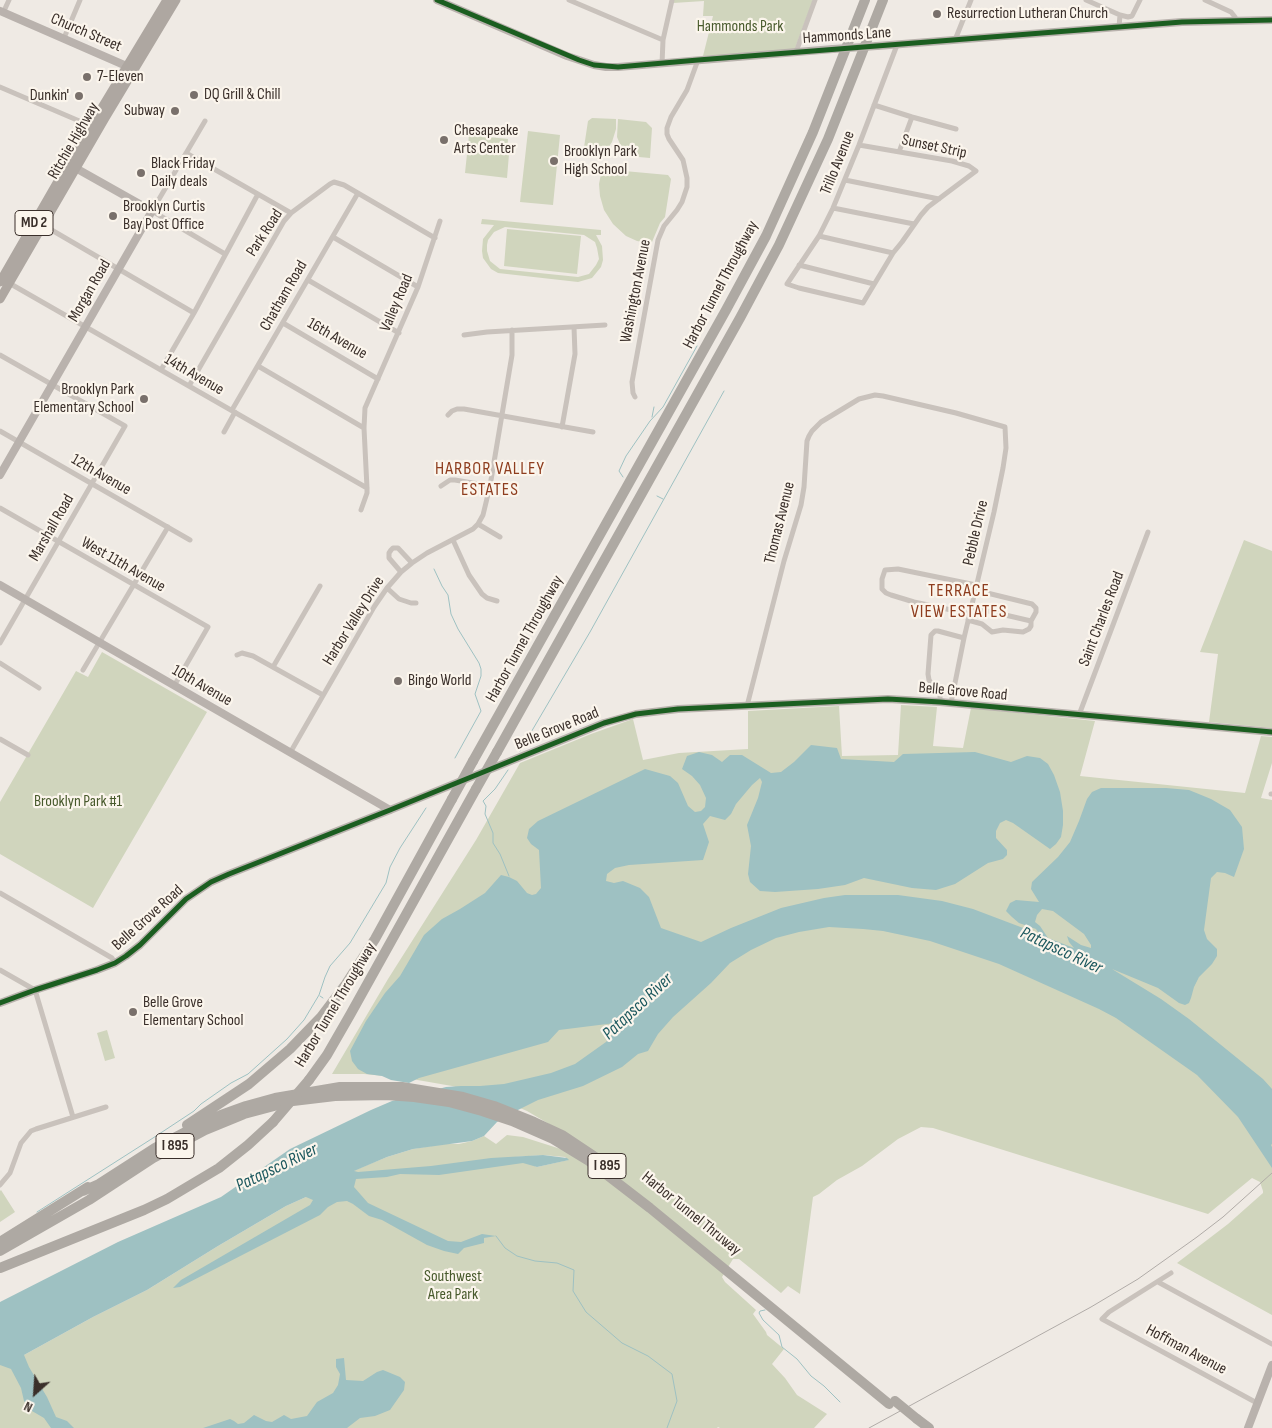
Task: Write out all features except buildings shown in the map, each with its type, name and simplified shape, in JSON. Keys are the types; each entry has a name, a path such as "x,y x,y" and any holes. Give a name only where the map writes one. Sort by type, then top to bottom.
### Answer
{"highway":[{"name":"Harbor Tunnel Throughway","path":"0,1268 144,1210 174,1195 219,1168 248,1146 273,1122 309,1080 327,1055 740,318 779,245 824,148 883,0"},
{"name":"Harbor Tunnel Throughway","path":"0,1242 232,1095 276,1061 303,1036 334,1001 361,962 758,251 798,167 865,1"},
{"name":"Harbor Tunnel Throughway","path":"83,1191 99,1184 155,1148 197,1126 246,1106 275,1098 340,1087 371,1090"},
{"name":"I 895","path":"0,1251 89,1200 153,1158 205,1130 244,1114 293,1101 371,1090"},
{"name":"Harbor Tunnel Thruway","path":"371,1090 465,1106 512,1121 559,1143 583,1157 614,1179 801,1328 916,1423 929,1428"}],"main road":[{"name":"Ritchie Highway","path":"0,299 4,283 167,0"},
{"name":"Ritchie Highway","path":"4,283 43,225 91,126 176,0"}],"street":[{"path":"2,12 9,0"},
{"path":"64,38 80,0"},
{"name":"Hammonds Lane","path":"437,0 452,3 567,56 594,65 618,67 1197,21 1272,20"},
{"path":"569,0 663,40"},
{"path":"662,64 663,40 672,0"},
{"path":"796,52 816,0"},
{"path":"955,40 971,0"},
{"path":"1086,0 1128,17 1132,16 1140,0"},
{"path":"1205,0 1231,12 1236,20"},
{"name":"Church Street","path":"2,12 130,67"},
{"path":"1119,27 1120,15"},
{"name":"Trillo Avenue","path":"863,303 788,284 819,236 834,208 897,45"},
{"name":"Washington Avenue","path":"635,397 632,382 658,240 664,226 682,202 687,187 683,160 666,134 666,128 687,90 698,60"},
{"path":"0,87 91,126"},
{"path":"874,105 956,130"},
{"path":"899,152 912,118"},
{"name":"Morgan Road","path":"0,475 205,121"},
{"name":"Sunset Strip","path":"859,145 952,161 976,170 928,207 893,253 863,303"},
{"path":"186,153 291,213"},
{"path":"72,166 225,254"},
{"path":"845,180 939,199"},
{"name":"Park Road","path":"189,386 284,221 291,213 334,182 344,185 435,238"},
{"path":"161,370 258,194"},
{"name":"Chatham Road","path":"224,432 258,366 358,194"},
{"path":"834,208 914,224"},
{"name":"Valley Road","path":"361,510 367,488 365,408 418,287 440,222"},
{"path":"43,225 194,313"},
{"path":"819,236 893,253"},
{"path":"333,237 418,287"},
{"path":"800,265 874,284"},
{"path":"308,280 399,332"},
{"name":"14th Avenue","path":"4,283 86,327 367,488"},
{"name":"16th Avenue","path":"283,323 378,379"},
{"path":"464,335 512,330 605,325"},
{"path":"562,427 575,354 574,327"},
{"path":"500,537 478,524 486,506 490,486 512,355 512,330"},
{"path":"0,354 52,384"},
{"path":"258,366 364,428"},
{"name":"Marshall Road","path":"0,643 125,426 52,384"},
{"name":"Thomas Avenue","path":"748,706 784,561 802,505 808,441 816,426 859,399 875,395 956,413 1004,427"},
{"path":"448,415 457,409 593,432"},
{"name":"Pebble Drive","path":"951,703 1003,468 1006,448 1004,427"},
{"name":"12th Avenue","path":"0,431 190,540"},
{"path":"441,486 450,480 455,480 490,486"},
{"name":"West 11th Avenue","path":"0,508 208,628 174,686"},
{"name":"Harbor Valley Drive","path":"290,753 374,607 387,588 412,563 473,529 478,524"},
{"path":"83,670 168,528"},
{"name":"Saint Charles Road","path":"1079,715 1148,532"},
{"path":"453,540 469,574 482,594 487,598 497,601"},
{"path":"401,572 389,558 389,553 393,548 398,548 412,563"},
{"path":"898,569 976,587 1032,604 1036,608 1036,612 1031,620 1031,626 1027,631 1018,633 1003,630 992,632 969,617 886,593 882,589 882,579 886,570 898,569"},
{"name":"10th Avenue","path":"0,585 390,810"},
{"path":"273,667 320,586"},
{"path":"387,588 399,599 416,603"},
{"path":"971,607 1031,620"},
{"path":"940,702 940,695 929,680 928,674 931,635 938,631 964,638"},
{"path":"237,655 242,653 248,654 323,695"},
{"path":"0,663 39,688"},
{"name":"Belle Grove Road","path":"0,1003 115,963 140,945 186,898 211,882 587,730 619,719 654,712 887,699 940,702 1272,732"},
{"path":"0,739 28,755"},
{"path":"0,893 112,958 115,963"},
{"path":"0,970 34,990 74,1117"},
{"path":"0,1185 10,1172 21,1143 31,1131 106,1107"},
{"path":"1171,1273 1158,1282 1272,1344"},
{"name":"Hoffman Avenue","path":"1158,1282 1109,1312 1102,1319 1257,1403"},
{"path":"1248,1428 1272,1365"}],"green space":[{"name":"Hammonds Park","path":"674,0 813,0 794,51 703,56 713,16 703,16 704,1 673,3"},
{"path":"592,118 616,119 616,129 608,148 598,154 583,154 588,121"},
{"path":"618,119 646,122 652,128 650,158 639,157 625,150 620,144 617,137"},
{"path":"528,131 560,135 553,205 520,202"},
{"path":"469,135 508,139 507,178 465,173"},
{"path":"602,169 668,175 671,179 665,217 660,223 652,242 637,241 626,236 613,224 604,210 600,196 599,184"},
{"path":"482,219 601,230 601,235 596,235 602,246 603,260 601,267 592,278 578,282 498,273 491,269 483,258 482,251 483,239 494,225 481,224","holes":["505,227 584,235 595,242 599,259 589,274 578,277 500,269 490,261 487,251 488,240 494,232"]},
{"path":"507,229 581,236 577,274 504,266"},
{"path":"1244,540 1272,551 1272,728 1209,722 1218,654 1200,652"},
{"name":"Brooklyn Park #1","path":"102,652 207,712 93,908 0,854 0,802 76,671 88,677"},
{"name":"Southwest Area Park","path":"901,705 937,707 933,746 963,748 971,708 1095,721 1080,776 1245,793 1261,736 1272,737 1272,763 1261,798 1272,800 1272,1315 1177,1263 1228,1224 1263,1193 1260,1182 1252,1178 1208,1214 933,1128 921,1127 898,1139 862,1166 837,1180 813,1197 800,1294 788,1286 781,1293 739,1259 733,1259 722,1277 756,1310 753,1314 767,1335 784,1349 772,1364 797,1395 827,1414 814,1428 0,1428 0,1365 24,1355 147,1290 218,1246 338,1177 387,1157 413,1149 443,1144 459,1144 484,1136 496,1144 507,1135 523,1137 567,1151 561,1131 527,1111 492,1096 452,1086 406,1078 364,1074 332,1074 388,979 476,840 520,763 633,719 643,760 679,753 748,749 748,711 839,706 842,756 898,755","holes":["543,1155 565,1157 568,1160 537,1167 515,1157"]},
{"path":"107,1030 115,1058 105,1061 97,1033"},
{"path":"0,1191 15,1212 0,1222"}],"water":[{"name":"Patapsco River","path":"811,745 837,748 841,759 894,762 903,754 975,752 1011,762 1027,756 1040,758 1048,764 1060,792 1063,811 1061,837 1050,849 1006,820 1000,823 996,831 996,838 1007,850 1007,855 1003,859 988,863 955,884 936,890 912,888 864,878 845,885 818,889 775,892 760,891 750,882 748,874 751,846 747,825 758,798 762,782 760,778 736,804 731,814 725,820 710,816 703,824 709,842 703,860 629,865 615,868 607,874 606,881 614,883 623,881 640,888 649,897 661,928 701,942 781,908 845,895 898,895 942,901 973,909 1039,934 1036,929 1019,923 1006,911 1010,903 1016,900 1039,902 1031,889 1032,882 1058,857 1070,842 1087,799 1092,792 1101,788 1189,790 1211,799 1230,810 1242,827 1244,849 1234,877 1217,872 1211,878 1204,930 1207,939 1217,949 1217,956 1199,977 1189,1003 1185,1005 1179,1003 1158,988 1112,969 1161,999 1189,1019 1263,1079 1272,1089 1272,1168 1238,1117 1197,1075 1116,1018 1099,1009 999,964 930,941 883,931 863,929 829,927 799,932 776,938 730,963 673,1017 658,1034 648,1051 638,1054 622,1067 583,1086 538,1100 497,1122 484,1136 472,1141 413,1149 387,1157 354,1171 431,1166 491,1158 543,1155 567,1158 569,1160 537,1167 523,1163 439,1175 400,1174 387,1177 356,1179 354,1187 368,1203 448,1241 461,1242 482,1234 496,1236 484,1238 484,1243 464,1248 458,1254 427,1245 382,1220 369,1216 347,1201 337,1202 320,1215 180,1287 173,1288 181,1280 310,1205 313,1200 306,1197 286,1206 147,1290 24,1355 56,1417 67,1421 74,1428 51,1428 44,1418 32,1411 24,1401 21,1388 11,1369 0,1365 0,1302 118,1242 221,1197 290,1149 371,1110 392,1101 446,1087 504,1084 551,1073 575,1064 606,1042 623,1022 559,1030 548,1042 419,1078 409,1083 367,1074 358,1069 352,1061 350,1051 366,1021 385,993 400,976 424,935 442,919 485,893 501,875 517,881 527,893 532,895 536,894 541,888 539,850 527,838 529,829 538,821 645,769 670,776 678,783 688,806 695,812 701,811 705,807 706,798 700,785 682,769 687,756 699,752 712,755 722,762 730,755 742,755 771,773 781,772","holes":["1042,909 1053,911 1084,934 1091,948 1081,945 1067,936 1074,948 1048,938 1035,922 1037,915"]},
{"path":"344,1358 346,1380 363,1381 383,1370 400,1377 405,1382 404,1390 390,1410 375,1416 360,1418 347,1428 203,1428 230,1419 238,1424 244,1423 254,1415 272,1422 284,1415 291,1419 307,1416 317,1402 333,1393 338,1385 340,1374 336,1367 336,1359"}],"waterway":[{"path":"623,477 619,471 626,456 650,421 663,407 697,346"},
{"path":"520,751 590,632 724,391"},
{"path":"652,417 654,407"},
{"path":"657,496 663,499"},
{"path":"434,569 448,595 451,614 458,629 481,669 481,676 475,694 481,711 455,758"},
{"path":"508,770 495,789 483,801 486,806 485,814 493,833 493,843 509,876"},
{"path":"37,1212 194,1111 231,1083 248,1074 287,1039 304,1020 319,995 330,966 350,943 386,883 390,867 400,848 426,808"},
{"path":"496,1236 505,1248 517,1256 535,1261 557,1263 574,1270 573,1291 586,1312 622,1343 648,1356 672,1374 677,1401 667,1428"},
{"path":"765,1310 759,1313 763,1320 779,1335 782,1347 797,1359 811,1376 840,1402"}],"tram line":[{"path":"869,1428 1091,1307 1138,1279 1223,1217 1272,1173"}],"cycle path":[{"path":"437,0 579,60 594,65 618,67 1182,22 1272,20"},
{"path":"0,1003 115,963 140,945 186,899 211,882 604,723 636,714 678,709 888,699 1272,732"}],"place":[{"name":"Resurrection Lutheran Church","path":"937,14"},
{"name":"7-Eleven","path":"87,77"},
{"name":"DQ Grill & Chill","path":"194,95"},
{"name":"Dunkin'","path":"79,96"},
{"name":"Subway","path":"175,111"},
{"name":"Chesapeake Arts Center","path":"444,140"},
{"name":"Brooklyn Park High School","path":"554,161"},
{"name":"Black Friday Daily deals","path":"141,173"},
{"name":"Brooklyn Curtis Bay Post Office","path":"113,216"},
{"name":"Brooklyn Park Elementary School","path":"144,399"},
{"name":"Bingo World","path":"398,681"},
{"name":"Belle Grove Elementary School","path":"133,1012"}],"district":[{"name":"HARBOR VALLEY ESTATES","path":"490,479"},
{"name":"TERRACE VIEW ESTATES","path":"959,601"}]}
